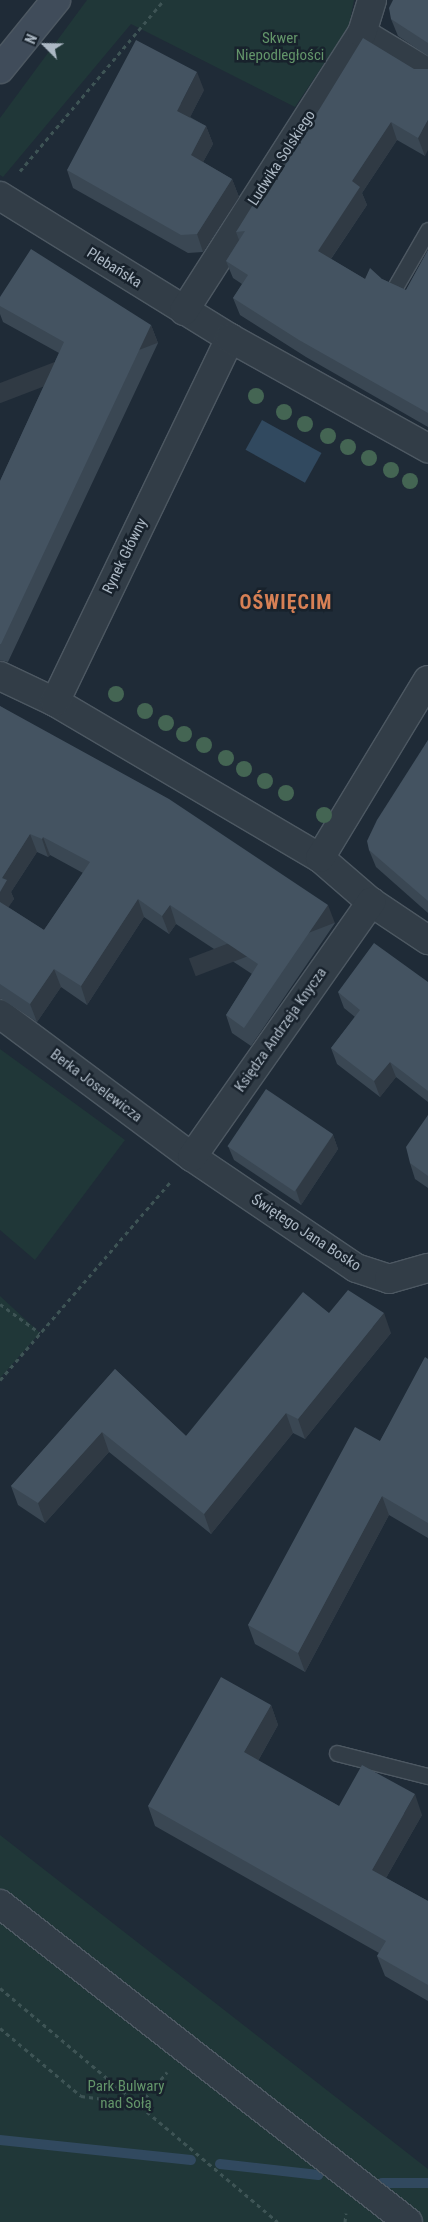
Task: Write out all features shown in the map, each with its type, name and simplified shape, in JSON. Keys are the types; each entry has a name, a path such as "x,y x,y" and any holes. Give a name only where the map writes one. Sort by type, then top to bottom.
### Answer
{"street":[{"path":"0,69 56,0"},
{"name":"Ludwika Solskiego","path":"184,312 362,33 372,0"},
{"path":"362,33 428,73"},
{"name":"Plebańska","path":"6,188 184,312 230,338"},
{"path":"230,338 428,448"},
{"name":"Rynek Główny","path":"55,702 230,338"},
{"path":"0,676 55,702 320,858 371,902 428,940"},
{"path":"320,858 428,680"},
{"name":"Księdza Andrzeja Knycza","path":"192,1158 371,902"},
{"name":"Berka Joselewicza","path":"0,1014 192,1158"},
{"name":"Świętego Jana Bosko","path":"192,1158 356,1268 389,1279 428,1268"},
{"path":"0,1904 408,2222"}],"lane":[{"path":"394,289 428,230"},
{"path":"337,1753 428,1776"}],"path":[{"path":"6,188 164,0"},
{"path":"0,1380 192,1158"},
{"path":"0,1304 40,1333"},
{"path":"0,1988 278,2222"},
{"path":"0,2028 81,2096 140,2104"},
{"path":"140,2104 187,2050"}],"green space":[{"name":"Skwer Niepodległości","path":"87,0 354,0 349,26 295,107 131,24 3,177 0,175 0,118"},
{"path":"0,1049 125,1140 35,1260 0,1230"},
{"path":"0,1296 40,1333 0,1378"},
{"name":"Park Bulwary nad Sołą","path":"0,1835 428,2169 428,2222 0,2222"}],"water":[{"path":"262,420 321,453 305,483 246,450"}],"building":[{"path":"393,0 428,0 428,43 391,19 389,8"},
{"path":"363,38 414,69 428,69 428,120 418,138 391,122 352,181 360,187 318,251 365,279 370,268 382,279 406,290 428,250 428,413 299,340 233,298 248,275 226,261 245,231 236,232 259,195 265,198"},
{"path":"136,40 197,72 177,111 206,126 191,155 232,179 197,234 181,235 67,170"},
{"path":"31,249 151,325 0,644 0,481 64,342 0,306 0,297"},
{"path":"0,706 169,799 328,905 244,1028 226,1015 258,964 170,905 162,916 138,899 81,986 54,969 30,1004 0,984 0,902 44,930 90,862 43,837 42,839 30,834 2,878 7,880 0,892"},
{"path":"428,740 428,901 369,850 367,841 377,820"},
{"path":"374,943 428,982 428,1091 390,1062 374,1081 331,1048 360,1010 338,992"},
{"path":"266,1089 333,1134 295,1191 227,1146"},
{"path":"428,1115 428,1176 410,1163 406,1147"},
{"path":"348,1290 384,1313 298,1419 286,1413 204,1514 102,1432 38,1503 11,1486 115,1369 186,1436 303,1292 329,1313"},
{"path":"425,1357 428,1359 428,1523 382,1496 298,1653 248,1625 355,1427 380,1441"},
{"path":"221,1677 271,1705 244,1752 339,1806 362,1765 415,1794 372,1870 428,1901 428,1985 377,1956 386,1941 148,1806"}],"waterway":[{"path":"0,2140 191,2160"},
{"path":"220,2164 318,2175"},
{"path":"382,2183 428,2183"}],"district":[{"name":"OŚWIĘCIM","path":"286,602"}]}
